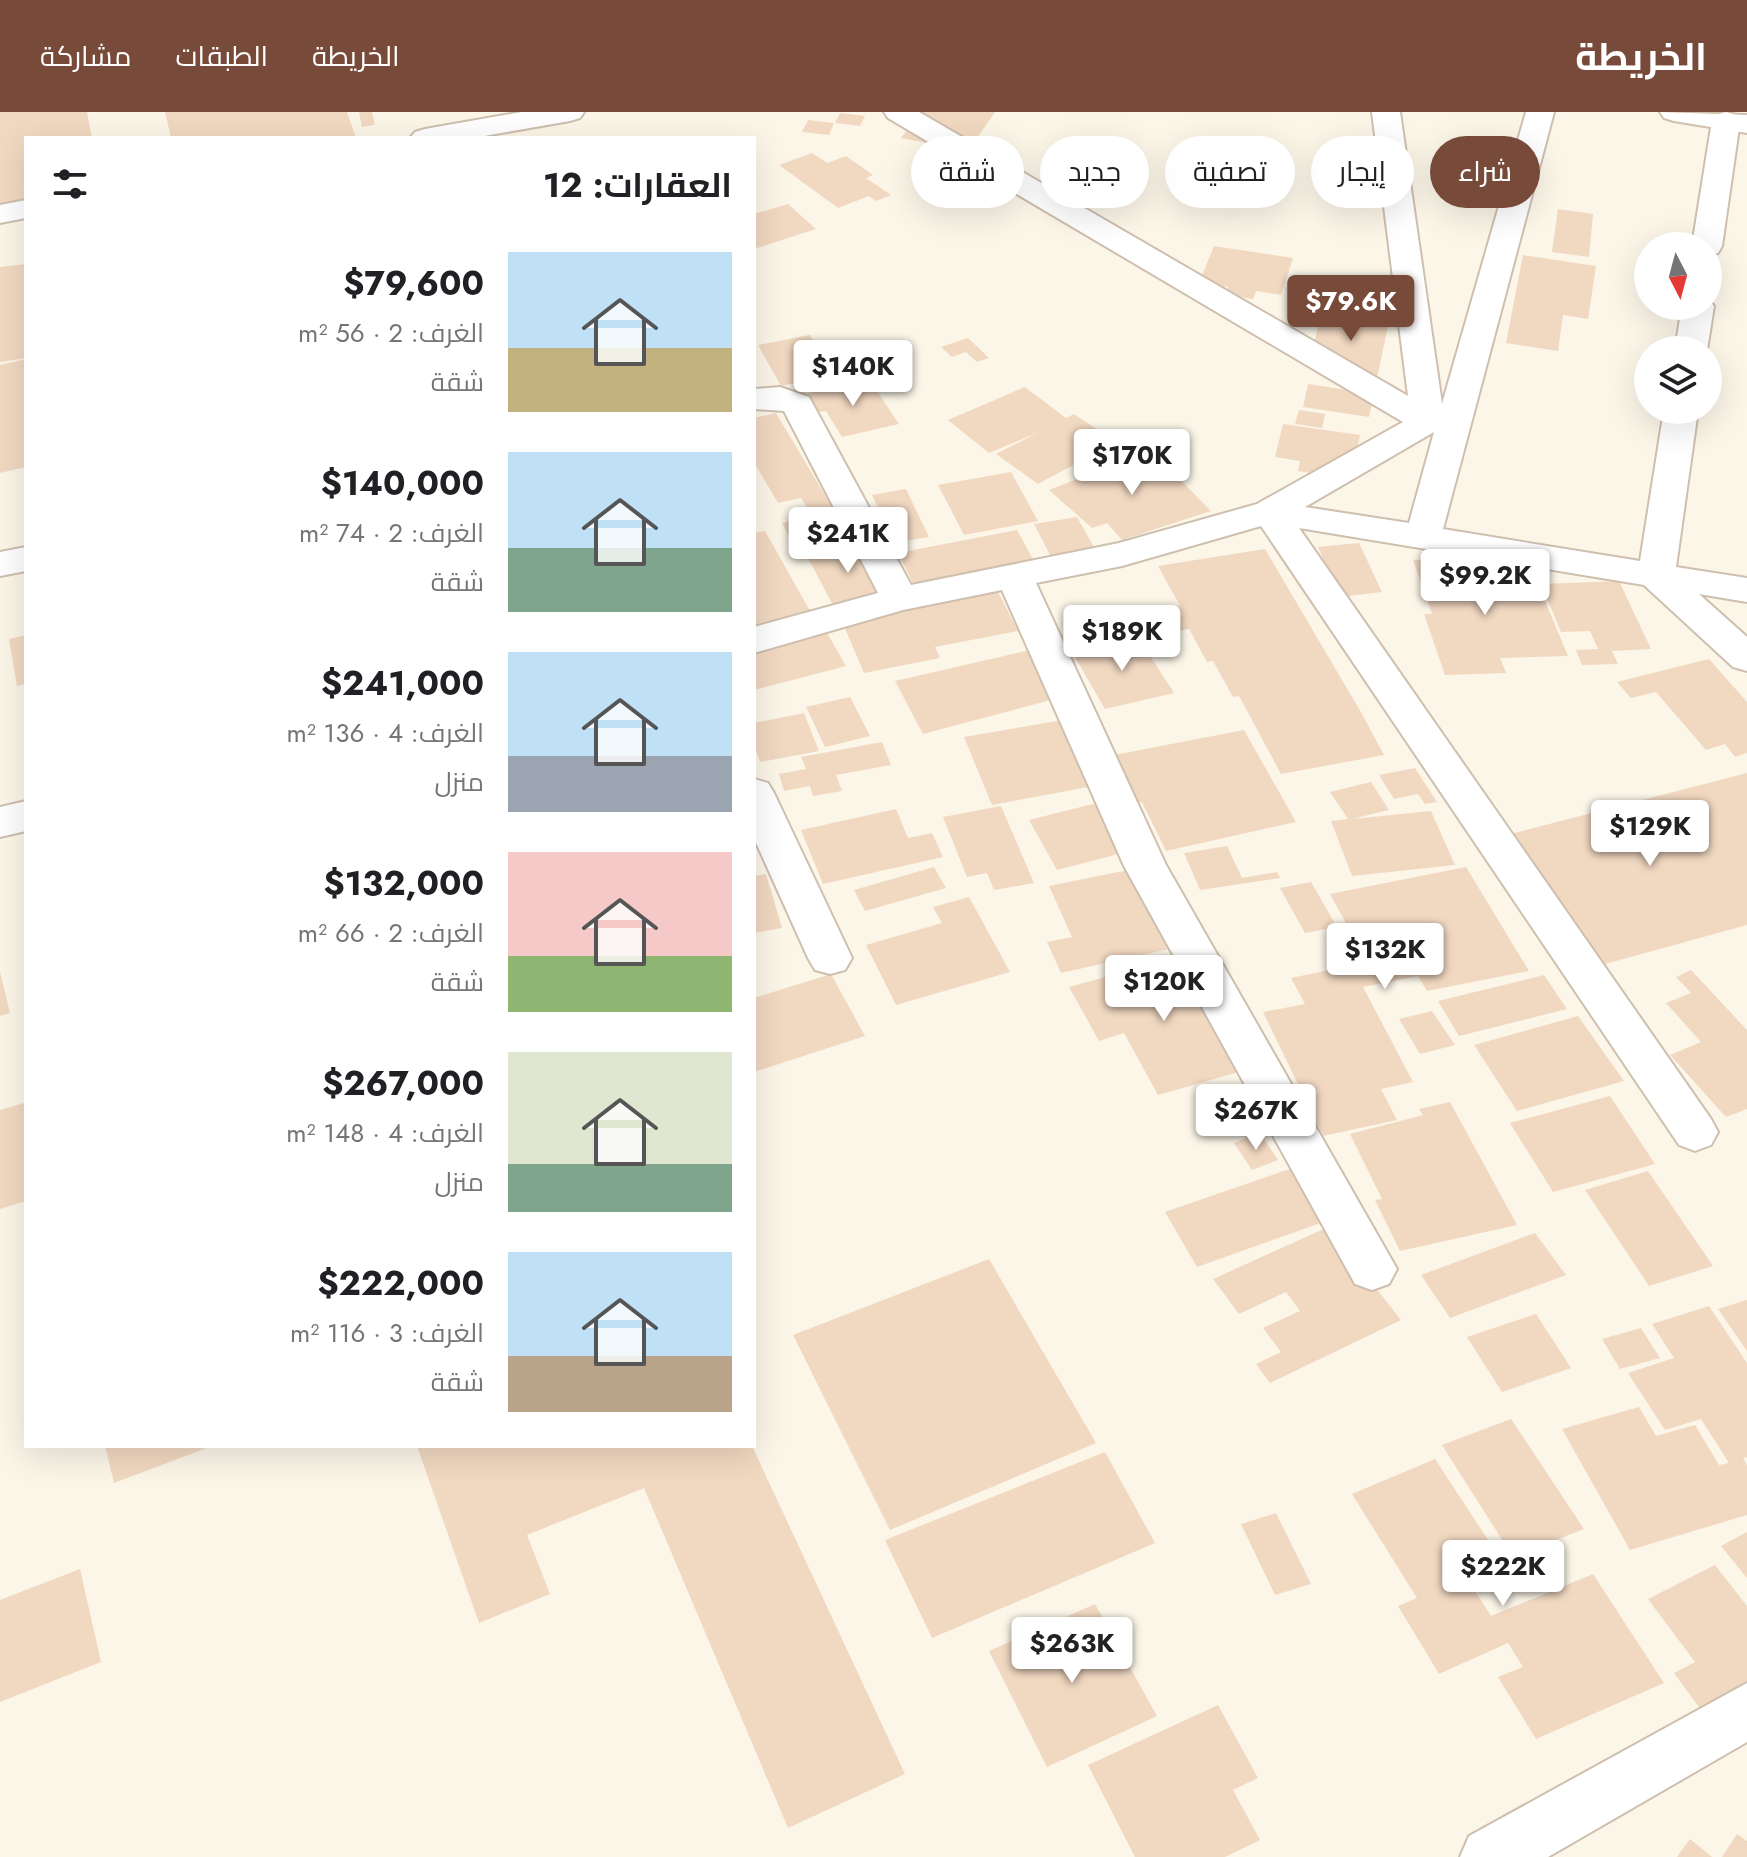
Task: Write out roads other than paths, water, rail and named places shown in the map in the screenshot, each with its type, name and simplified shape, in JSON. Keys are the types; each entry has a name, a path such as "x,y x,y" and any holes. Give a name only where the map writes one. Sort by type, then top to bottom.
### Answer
{"street":[{"path":"436,136 570,112"},
{"path":"898,112 1428,422"},
{"path":"1386,112 1428,422"},
{"path":"1423,536 1540,112"},
{"path":"1674,112 1737,123 1710,232"},
{"path":"0,214 24,209"},
{"path":"756,399 780,397 797,404 900,599"},
{"path":"756,639 900,599 1122,554 1270,512 1428,422"},
{"path":"1656,576 1679,424"},
{"path":"1270,512 1747,590"},
{"path":"1270,512 1695,1132"},
{"path":"0,564 24,559"},
{"path":"1014,576 1145,866 1372,1269"},
{"path":"1656,576 1747,658"},
{"path":"756,797 830,958"},
{"path":"0,822 24,816"},
{"path":"1490,1857 1747,1711"}]}
